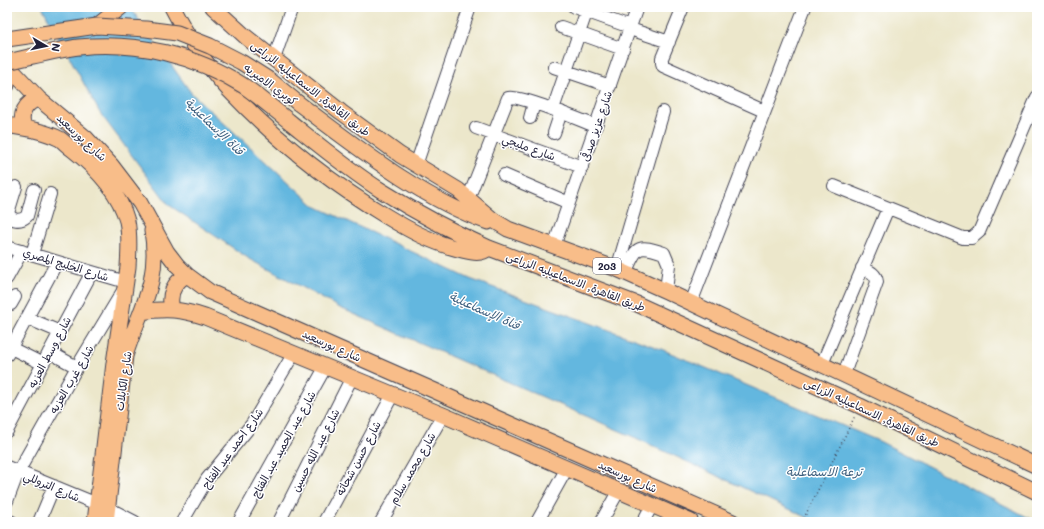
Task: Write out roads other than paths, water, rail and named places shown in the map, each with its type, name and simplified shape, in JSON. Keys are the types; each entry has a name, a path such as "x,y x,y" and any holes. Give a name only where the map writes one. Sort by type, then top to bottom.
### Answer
{"main road":[{"path":"98,26 121,7"},
{"path":"172,7 185,33 202,59 228,89 278,138 322,173 376,210 430,240 447,246 475,252 484,252 490,248"},
{"name":"طريق القاهرة, الاسماعيليه الزراعى","path":"213,7 246,37 364,130 416,165 458,190 493,220 508,229 621,271 666,290 1037,466"},
{"name":"كوبري الاميريه","path":"7,39 98,26 146,29 177,34 210,46 241,62 271,81 298,103 406,180 461,210 508,229"},
{"name":"كوبري الاميريه","path":"7,65 77,47 103,45 130,46 161,51 195,61 222,73 245,87 339,161 381,191 426,217 490,248"},
{"path":"7,65 7,85"},
{"name":"شارع بورسعيد","path":"7,65 39,99 72,126 99,152 131,190 150,220 167,252 177,265 204,288 222,298 260,313 733,522"},
{"path":"24,128 22,119 23,111 28,104 39,99"},
{"name":"شارع الكابلات","path":"7,125 45,133 61,140 88,161 113,191 127,221 129,254 114,363 104,511"},
{"name":"شارع الكابلات","path":"95,522 104,511 125,356 133,331 150,291 154,267 154,244 150,220"},
{"name":"طريق القاهرة, الاسماعيليه الزراعى","path":"490,248 653,311 860,406 1037,492"},
{"path":"172,309 170,297 172,292 178,282 188,275"},
{"path":"653,311 662,302 666,290"},
{"path":"681,324 685,310 691,302"},
{"name":"شارع بورسعيد","path":"141,312 157,309 172,309 186,311 205,317 443,415 691,522"}],"street":[{"path":"274,59 292,7"},
{"path":"416,165 470,7"},
{"path":"574,7 588,9 630,28 669,42"},
{"name":"شارع عزيز صدقى","path":"554,246 637,7"},
{"path":"683,7 662,61 665,67 764,111"},
{"path":"691,302 805,7"},
{"path":"554,133 557,111 567,71 588,9"},
{"path":"561,27 623,49"},
{"path":"554,67 610,86"},
{"path":"834,186 963,238 969,239 979,232 1037,96"},
{"path":"468,199 506,101 511,97 534,103 596,126"},
{"path":"530,118 534,103"},
{"path":"621,271 663,112"},
{"name":"شارع مليجي","path":"476,128 582,167"},
{"path":"504,175 569,203"},
{"path":"7,278 27,253 55,196 34,190 11,187 8,212 13,219 16,220 20,220 27,216 34,190"},
{"path":"822,364 888,208"},
{"name":"شارع الخليج المصري","path":"7,247 92,272 125,284"},
{"path":"621,271 636,251 642,248 648,248 664,253 669,265 666,290"},
{"path":"43,364 9,351 57,262"},
{"path":"844,374 877,282 873,273 862,268"},
{"name":"شارع وسط العزبه","path":"7,431 92,272"},
{"name":"شارع غرب العزبه","path":"7,501 13,469 77,367 125,284"},
{"path":"27,318 60,332"},
{"path":"49,352 77,367"},
{"name":"شارع احمد عبد الفتاح","path":"182,522 207,479 252,424 294,353"},
{"name":"شارع عبد الحميد عبد الفتاح","path":"239,522 326,366"},
{"name":"شارع عبد الله حسين","path":"279,522 352,377"},
{"name":"شارع حسن شحاته","path":"324,522 393,394"},
{"name":"شارع محمد سلام","path":"381,522 443,415"},
{"path":"537,522 567,468"},
{"name":"شارع التروللي","path":"13,469 54,486 104,511 134,522"},
{"path":"39,522 54,486"},
{"path":"601,522 619,490"},
{"path":"643,522 652,505"},
{"path":"7,520 12,522"}],"water":[{"name":"ترعة الاسماعلية","path":"42,7 132,7 134,13 192,94 315,206 470,279 661,349 881,442 1037,522 817,522 636,438 338,307 248,258 169,205 100,113"}],"water label":[{"name":"قناة الإسماعيلية","path":"215,126"},
{"name":"قناة الإسماعيلية","path":"485,310"}]}
